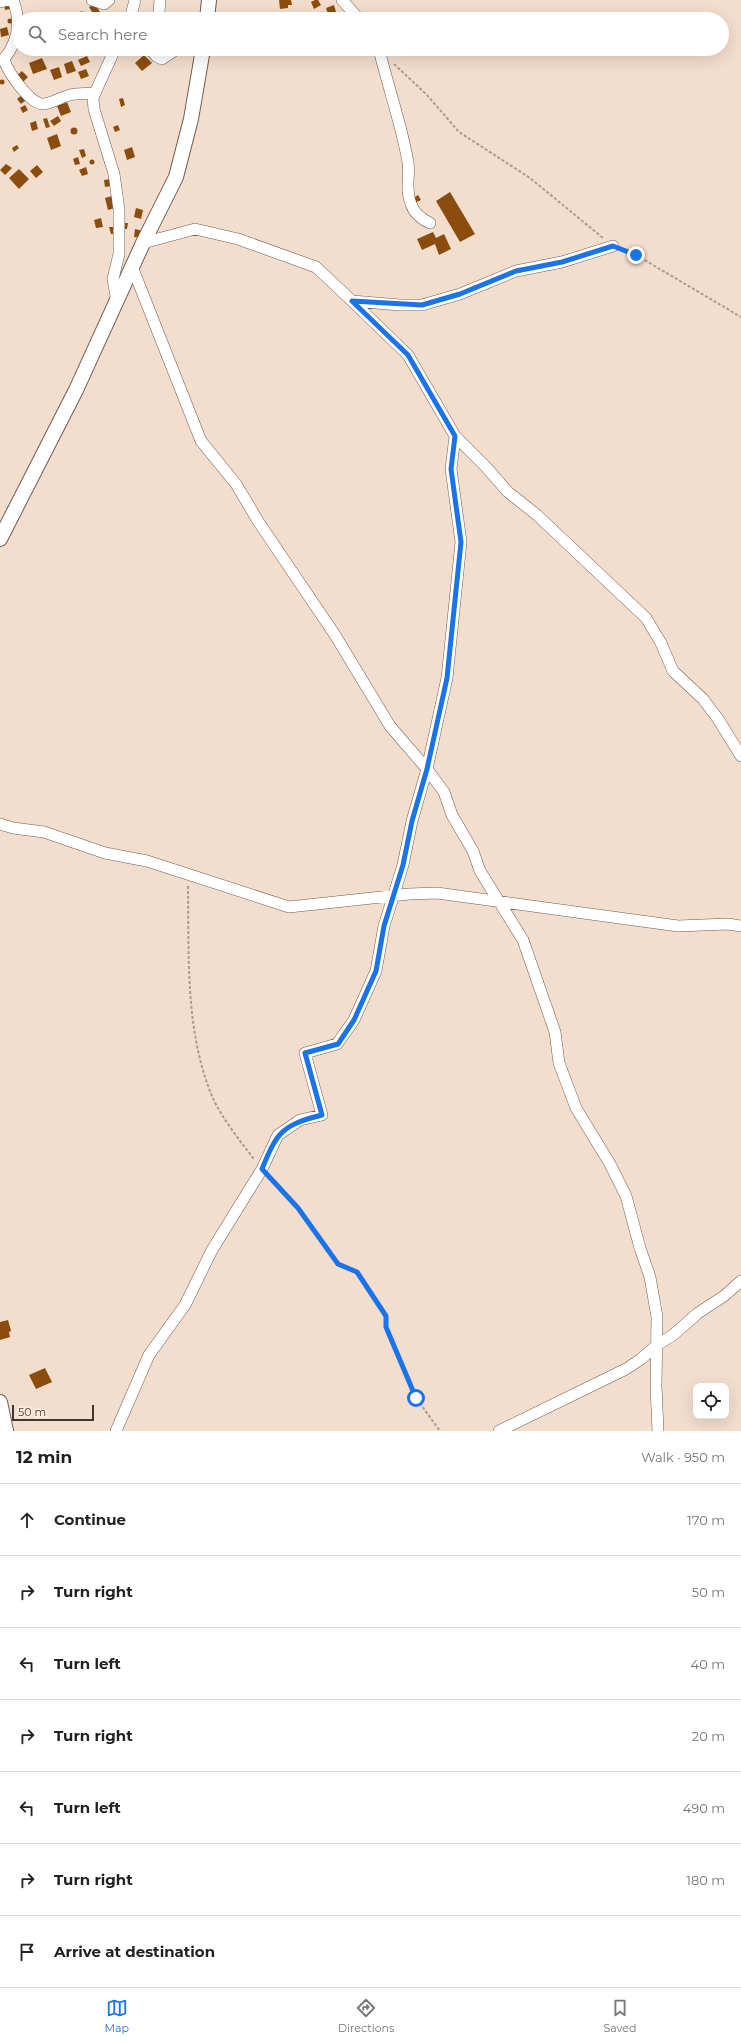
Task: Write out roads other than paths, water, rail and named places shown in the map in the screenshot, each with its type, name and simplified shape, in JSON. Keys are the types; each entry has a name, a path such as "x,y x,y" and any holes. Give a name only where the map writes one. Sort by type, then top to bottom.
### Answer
{"street":[{"path":"0,2 9,0"},
{"path":"14,0 16,12"},
{"path":"89,2 104,4 109,0"},
{"path":"132,12 135,0"},
{"path":"159,12 160,0"},
{"path":"208,12 209,0"},
{"path":"342,0 352,12"},
{"path":"12,49 2,60 6,68 34,102 43,105 71,94 95,93"},
{"path":"112,56 93,99 94,108 114,174 119,210 119,254 113,279 117,302"},
{"path":"156,56 162,59 167,56"},
{"path":"0,540 76,390 133,268 143,243 176,177 191,119 202,56"},
{"path":"380,56 386,82 401,129 408,164 408,196 412,206 421,219 430,223"},
{"path":"143,243 194,229 238,239 316,267 408,355 455,436 508,492 537,515 646,618 661,643 673,671 702,699 718,719 741,756"},
{"path":"352,301 422,305 460,294 516,271 562,262 613,246"},
{"path":"133,268 201,441 236,484 258,521 335,635 390,726 427,769 444,792 452,815 473,851 480,871 523,940 555,1032 559,1063 576,1108 610,1164 626,1196 640,1248 650,1277 657,1317 658,1431"},
{"path":"116,1431 149,1355 185,1305 212,1250 262,1169 278,1135 300,1120 322,1115 305,1053 338,1044 354,1020 376,971 384,926 392,896 403,865 412,821 427,769 447,678 461,542 451,469 455,436"},
{"path":"0,824 13,828 44,832 105,852 148,860 289,907 436,892 678,926 728,924 741,926"},
{"path":"499,1431 626,1369 657,1345 673,1336 698,1313 724,1296 741,1280"},
{"path":"0,1402 6,1431"}]}
